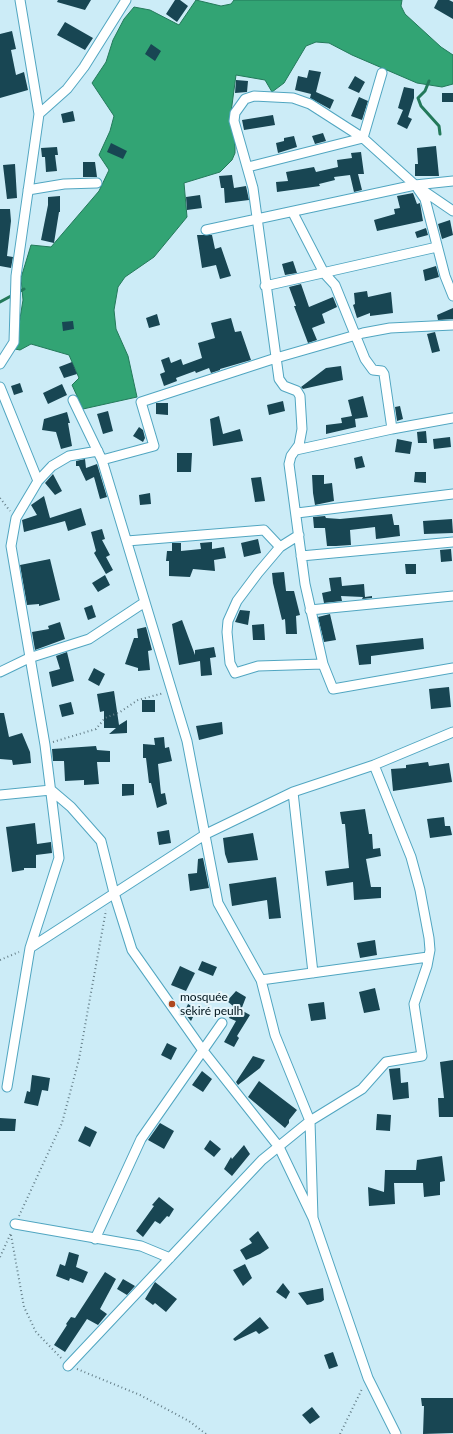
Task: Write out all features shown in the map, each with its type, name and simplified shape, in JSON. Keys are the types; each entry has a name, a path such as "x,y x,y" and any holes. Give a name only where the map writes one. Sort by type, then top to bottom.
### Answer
{"street":[{"path":"0,364 14,342 16,276 39,114 20,0"},
{"path":"39,114 67,89 84,67 126,0"},
{"path":"363,138 382,73"},
{"path":"453,211 415,186 363,138 310,104 293,98 280,96 250,97 239,106 234,121 248,167 257,220 276,358 281,382 287,388 297,391 300,396 302,429 296,450 291,456 289,464 297,513 301,556 310,610 323,664 333,689 453,668"},
{"path":"248,167 363,138"},
{"path":"206,230 415,186 453,181"},
{"path":"28,190 64,184 97,183"},
{"path":"415,186 425,199 445,276 453,296"},
{"path":"293,212 324,273 335,285 370,368 382,371 384,374 392,428"},
{"path":"265,286 437,248"},
{"path":"102,460 154,446 141,402 276,358 355,335 390,328 453,325"},
{"path":"0,387 38,481"},
{"path":"73,400 102,460 187,741 218,903 261,980 276,1035 310,1121 313,1218"},
{"path":"296,450 392,428 453,418"},
{"path":"7,1086 30,948 59,858 45,745 11,546 16,518 38,481 52,466 69,456 98,451"},
{"path":"297,513 453,494"},
{"path":"127,541 264,530 280,547"},
{"path":"299,535 280,547 237,601 228,621 227,632 230,663 235,673 258,666 323,664"},
{"path":"301,556 453,542"},
{"path":"310,610 453,596"},
{"path":"0,672 29,658 89,639 145,602"},
{"path":"30,948 206,834 293,792 374,765 453,732"},
{"path":"68,1366 262,1160 279,1148 310,1121 362,1090 386,1062 422,1056 414,1004 428,957 428,938 420,890 411,857 374,765"},
{"path":"0,795 51,790 71,807 101,841 114,893 132,950 204,1052 279,1148 313,1218 368,1378 396,1434"},
{"path":"293,792 313,973"},
{"path":"261,980 428,957"},
{"path":"95,1239 141,1139 204,1052 222,1023"},
{"path":"15,1224 141,1246 170,1258"}],"path":[{"path":"0,498 16,518"},
{"path":"45,745 96,729 105,718 120,712 138,700 171,691"},
{"path":"0,1257 62,1123 79,1059 107,909"},
{"path":"0,960 30,948"},
{"path":"340,1434 368,1378"}],"shaded area":[{"path":"196,0 221,6 231,4 234,0 402,0 401,6 405,14 441,47 453,55 453,84 442,87 417,83 352,55 329,43 316,42 306,46 284,83 272,92 265,80 236,75 230,120 235,140 235,153 232,160 220,172 184,183 187,217 154,257 125,277 118,287 114,310 116,329 128,356 137,397 83,409 72,385 79,378 69,355 31,344 20,350 15,349 23,300 21,278 31,245 51,247 99,191 109,170 99,155 110,131 114,116 92,83 106,62 113,40 124,19 134,7 150,10 179,25"}],"building":[{"path":"58,0 91,0 85,10 57,2"},
{"path":"175,0 180,0 188,6 177,22 166,14"},
{"path":"438,0 449,0 453,2 453,19 434,8"},
{"path":"65,22 93,38 85,50 57,35"},
{"path":"12,31 16,49 11,50 16,75 24,72 28,90 0,98 0,34"},
{"path":"151,44 161,51 155,61 145,54"},
{"path":"309,70 321,72 316,92 334,100 330,109 310,98 311,94 295,90 298,76 307,78"},
{"path":"355,76 365,82 359,93 348,88"},
{"path":"236,80 248,81 247,92 235,93"},
{"path":"404,87 414,89 414,98 408,117 412,119 407,129 397,124 403,110 398,108"},
{"path":"442,93 453,93 453,102 442,102"},
{"path":"359,97 368,101 362,120 351,116"},
{"path":"73,111 75,121 63,123 61,114"},
{"path":"273,115 275,125 244,130 242,120"},
{"path":"323,133 326,141 315,144 312,136"},
{"path":"294,136 297,147 278,153 276,143 284,141 284,138"},
{"path":"111,143 127,151 123,159 107,152"},
{"path":"436,146 439,176 415,176 415,164 418,164 417,148"},
{"path":"57,147 58,155 55,155 57,171 46,172 45,157 42,157 41,148"},
{"path":"361,152 364,174 358,174 362,190 354,192 350,175 334,177 335,180 319,184 320,186 277,192 276,182 288,181 286,172 314,167 316,172 338,167 337,160 352,158 351,153"},
{"path":"83,162 95,162 97,177 83,177"},
{"path":"15,164 17,198 7,199 3,165"},
{"path":"232,175 234,188 246,186 249,200 225,203 224,188 221,188 219,176"},
{"path":"413,193 417,204 420,203 423,221 377,231 374,220 395,214 394,209 400,208 397,196"},
{"path":"200,195 202,208 187,210 186,197"},
{"path":"60,196 60,212 54,243 41,240 48,205 48,197"},
{"path":"0,209 10,209 11,221 7,256 13,257 11,268 0,266"},
{"path":"450,220 453,235 442,239 438,224"},
{"path":"426,228 428,235 417,238 415,232"},
{"path":"197,235 212,235 215,249 221,247 231,276 220,279 216,265 202,268"},
{"path":"293,261 297,273 285,275 282,264"},
{"path":"436,266 439,277 425,281 423,270"},
{"path":"301,284 309,307 333,297 337,307 322,314 325,323 312,328 317,340 308,343 294,306 296,306 289,287"},
{"path":"367,291 368,297 391,292 393,313 370,316 370,313 357,318 353,305 355,304 354,293"},
{"path":"453,308 453,319 438,320 437,315"},
{"path":"157,314 160,325 149,328 146,318"},
{"path":"231,318 235,332 241,331 251,360 211,373 209,368 196,373 195,371 176,378 177,381 164,386 160,374 165,372 161,360 169,357 171,363 181,359 183,365 202,358 198,343 215,338 211,323"},
{"path":"73,321 74,329 63,331 62,322"},
{"path":"435,332 440,351 432,353 427,334"},
{"path":"72,362 77,374 64,378 59,367"},
{"path":"341,366 343,380 303,389 301,387 326,368"},
{"path":"20,383 23,392 14,395 11,386"},
{"path":"62,384 67,395 48,404 43,393"},
{"path":"363,396 368,417 355,419 356,427 326,434 326,425 342,423 341,418 352,416 348,400"},
{"path":"283,401 285,411 269,415 267,405"},
{"path":"156,403 168,403 168,415 156,414"},
{"path":"400,406 403,419 397,421 395,407"},
{"path":"108,411 113,431 103,434 97,414"},
{"path":"67,412 70,423 68,423 72,446 61,449 56,432 42,430 44,419"},
{"path":"219,416 223,434 240,429 243,441 213,446 210,419"},
{"path":"139,427 143,430 145,438 143,442 133,436"},
{"path":"426,431 427,443 418,443 417,432"},
{"path":"450,437 451,447 434,449 433,439"},
{"path":"397,439 412,442 410,454 395,452"},
{"path":"177,453 192,453 191,472 177,472"},
{"path":"362,456 365,467 356,469 354,458"},
{"path":"85,459 86,468 97,464 107,497 100,499 94,477 86,481 79,466 76,466 76,461"},
{"path":"415,472 426,472 426,483 414,482"},
{"path":"53,474 62,491 55,495 45,483"},
{"path":"312,475 324,475 324,484 332,483 334,501 315,505"},
{"path":"261,477 265,501 255,502 251,478"},
{"path":"150,493 151,504 140,505 139,495"},
{"path":"44,496 50,518 81,508 86,525 68,531 65,521 24,532 22,520 37,515 31,505"},
{"path":"392,514 394,525 399,525 400,536 376,539 375,527 350,530 351,545 327,546 325,528 314,528 313,517 325,516 326,518 340,519"},
{"path":"452,519 453,533 424,534 423,521"},
{"path":"102,529 105,539 102,540 110,555 106,557 113,570 106,574 94,553 96,551 91,532"},
{"path":"258,539 261,553 244,557 241,543"},
{"path":"212,542 212,549 224,547 226,558 214,560 215,571 193,569 190,577 169,576 169,561 166,561 167,551 172,551 172,543 181,543 181,551 201,549 200,543"},
{"path":"451,549 452,561 441,562 440,550"},
{"path":"50,559 60,600 39,606 39,604 27,605 20,565"},
{"path":"405,564 416,564 416,574 406,574"},
{"path":"284,572 286,591 294,591 300,615 296,616 297,634 286,634 285,619 282,620 273,583 272,573"},
{"path":"105,575 110,585 98,592 92,583"},
{"path":"341,577 342,586 364,584 365,597 372,596 372,598 362,599 363,597 341,596 342,601 324,603 322,593 331,591 329,578"},
{"path":"92,605 96,617 88,620 84,608"},
{"path":"240,610 250,611 248,625 235,622"},
{"path":"330,614 336,640 324,642 318,617"},
{"path":"182,620 195,655 195,650 214,647 216,657 210,658 212,675 201,676 200,661 179,665 172,624"},
{"path":"60,622 65,639 35,650 32,632 49,629 48,626"},
{"path":"264,624 265,640 253,640 252,625"},
{"path":"146,627 152,650 148,651 150,670 138,671 138,668 125,664 134,638 138,638 137,629"},
{"path":"423,638 424,649 371,656 371,664 359,665 356,645"},
{"path":"67,652 74,681 52,687 49,672 60,669 56,656"},
{"path":"94,668 105,674 99,686 88,680"},
{"path":"449,687 451,707 431,709 429,689"},
{"path":"114,691 119,725 127,720 127,733 109,734 116,728 104,728 104,711 100,712 97,694"},
{"path":"142,700 155,700 155,712 142,712"},
{"path":"71,702 74,714 62,717 59,705"},
{"path":"0,713 4,713 9,737 22,733 30,752 31,763 13,765 12,760 0,759"},
{"path":"222,722 223,734 199,740 196,726"},
{"path":"164,737 165,748 169,747 172,761 158,764 161,794 165,793 167,804 157,808 151,783 149,783 146,758 143,758 143,744 155,745 154,738"},
{"path":"96,746 97,750 110,751 110,762 97,762 99,784 84,785 84,780 65,781 64,761 53,761 52,749"},
{"path":"428,762 429,766 449,763 452,782 393,791 391,769 406,768 406,765"},
{"path":"122,784 134,784 134,795 122,796"},
{"path":"365,809 369,834 372,834 373,849 380,848 381,856 366,859 371,887 381,887 381,898 354,900 353,882 327,886 325,871 349,868 345,824 342,824 340,812"},
{"path":"444,817 445,826 450,826 452,835 430,838 427,819"},
{"path":"35,823 37,844 51,842 52,853 36,855 36,868 24,868 24,870 12,872 6,827"},
{"path":"169,830 171,843 159,845 157,832"},
{"path":"253,833 258,860 228,863 223,838"},
{"path":"203,858 209,888 190,891 188,874 197,873 198,859"},
{"path":"276,877 281,918 269,919 267,900 232,906 229,884"},
{"path":"375,940 377,955 360,958 357,943"},
{"path":"202,961 217,967 213,976 198,970"},
{"path":"180,966 195,973 186,991 171,985"},
{"path":"375,988 380,1010 364,1013 359,992"},
{"path":"236,991 246,997 241,1010 250,1015 237,1036 239,1038 234,1047 224,1042 236,1021 229,1018 233,1006 227,1001"},
{"path":"324,1002 326,1019 311,1021 308,1004"},
{"path":"188,1004 197,1009 191,1021 184,1013"},
{"path":"167,1043 177,1048 171,1060 161,1055"},
{"path":"253,1056 265,1060 260,1068 238,1085 236,1082"},
{"path":"453,1060 453,1117 439,1117 438,1098 444,1098 440,1062"},
{"path":"400,1068 401,1083 408,1082 409,1098 393,1100 389,1069"},
{"path":"202,1071 212,1079 203,1092 192,1085"},
{"path":"32,1075 50,1078 48,1091 42,1090 38,1106 24,1103 27,1091 30,1092"},
{"path":"259,1081 297,1110 285,1128 248,1097"},
{"path":"377,1114 391,1115 390,1131 376,1130"},
{"path":"0,1118 16,1119 15,1131 0,1131"},
{"path":"160,1123 174,1131 164,1149 148,1140"},
{"path":"85,1126 97,1132 90,1147 78,1141"},
{"path":"210,1140 221,1149 214,1157 204,1149"},
{"path":"244,1145 250,1154 232,1176 224,1169 231,1157 232,1159"},
{"path":"442,1156 445,1181 440,1182 440,1195 424,1197 423,1183 394,1183 395,1204 369,1206 368,1187 384,1192 385,1170 416,1170 417,1160"},
{"path":"159,1197 174,1209 169,1217 167,1216 160,1224 155,1221 143,1237 136,1231 154,1206 152,1205"},
{"path":"258,1231 269,1248 246,1260 240,1250 252,1243 249,1239"},
{"path":"69,1252 79,1255 76,1267 88,1272 83,1283 70,1278 69,1281 56,1276 60,1264 65,1266"},
{"path":"245,1264 252,1278 243,1286 233,1270"},
{"path":"105,1272 116,1279 100,1309 107,1314 98,1325 87,1319 65,1352 54,1345 67,1325 66,1324 71,1317 75,1318"},
{"path":"123,1279 135,1286 127,1295 117,1289"},
{"path":"155,1282 177,1299 166,1312 155,1303 153,1305 145,1299"},
{"path":"283,1283 290,1292 286,1299 276,1292"},
{"path":"323,1288 324,1300 307,1305 298,1293"},
{"path":"260,1317 269,1328 259,1334 256,1331 235,1341 233,1339"},
{"path":"333,1352 338,1366 329,1369 324,1355"},
{"path":"421,1398 453,1398 453,1433 423,1434 424,1406 422,1406"},
{"path":"312,1407 320,1417 310,1424 302,1415"}],"waterway":[{"path":"429,81 425,91 418,98 421,106 439,126 440,134"},
{"path":"0,302 24,289"}],"place":[{"name":"mosquée sekiré peulh","path":"172,1004"}]}
